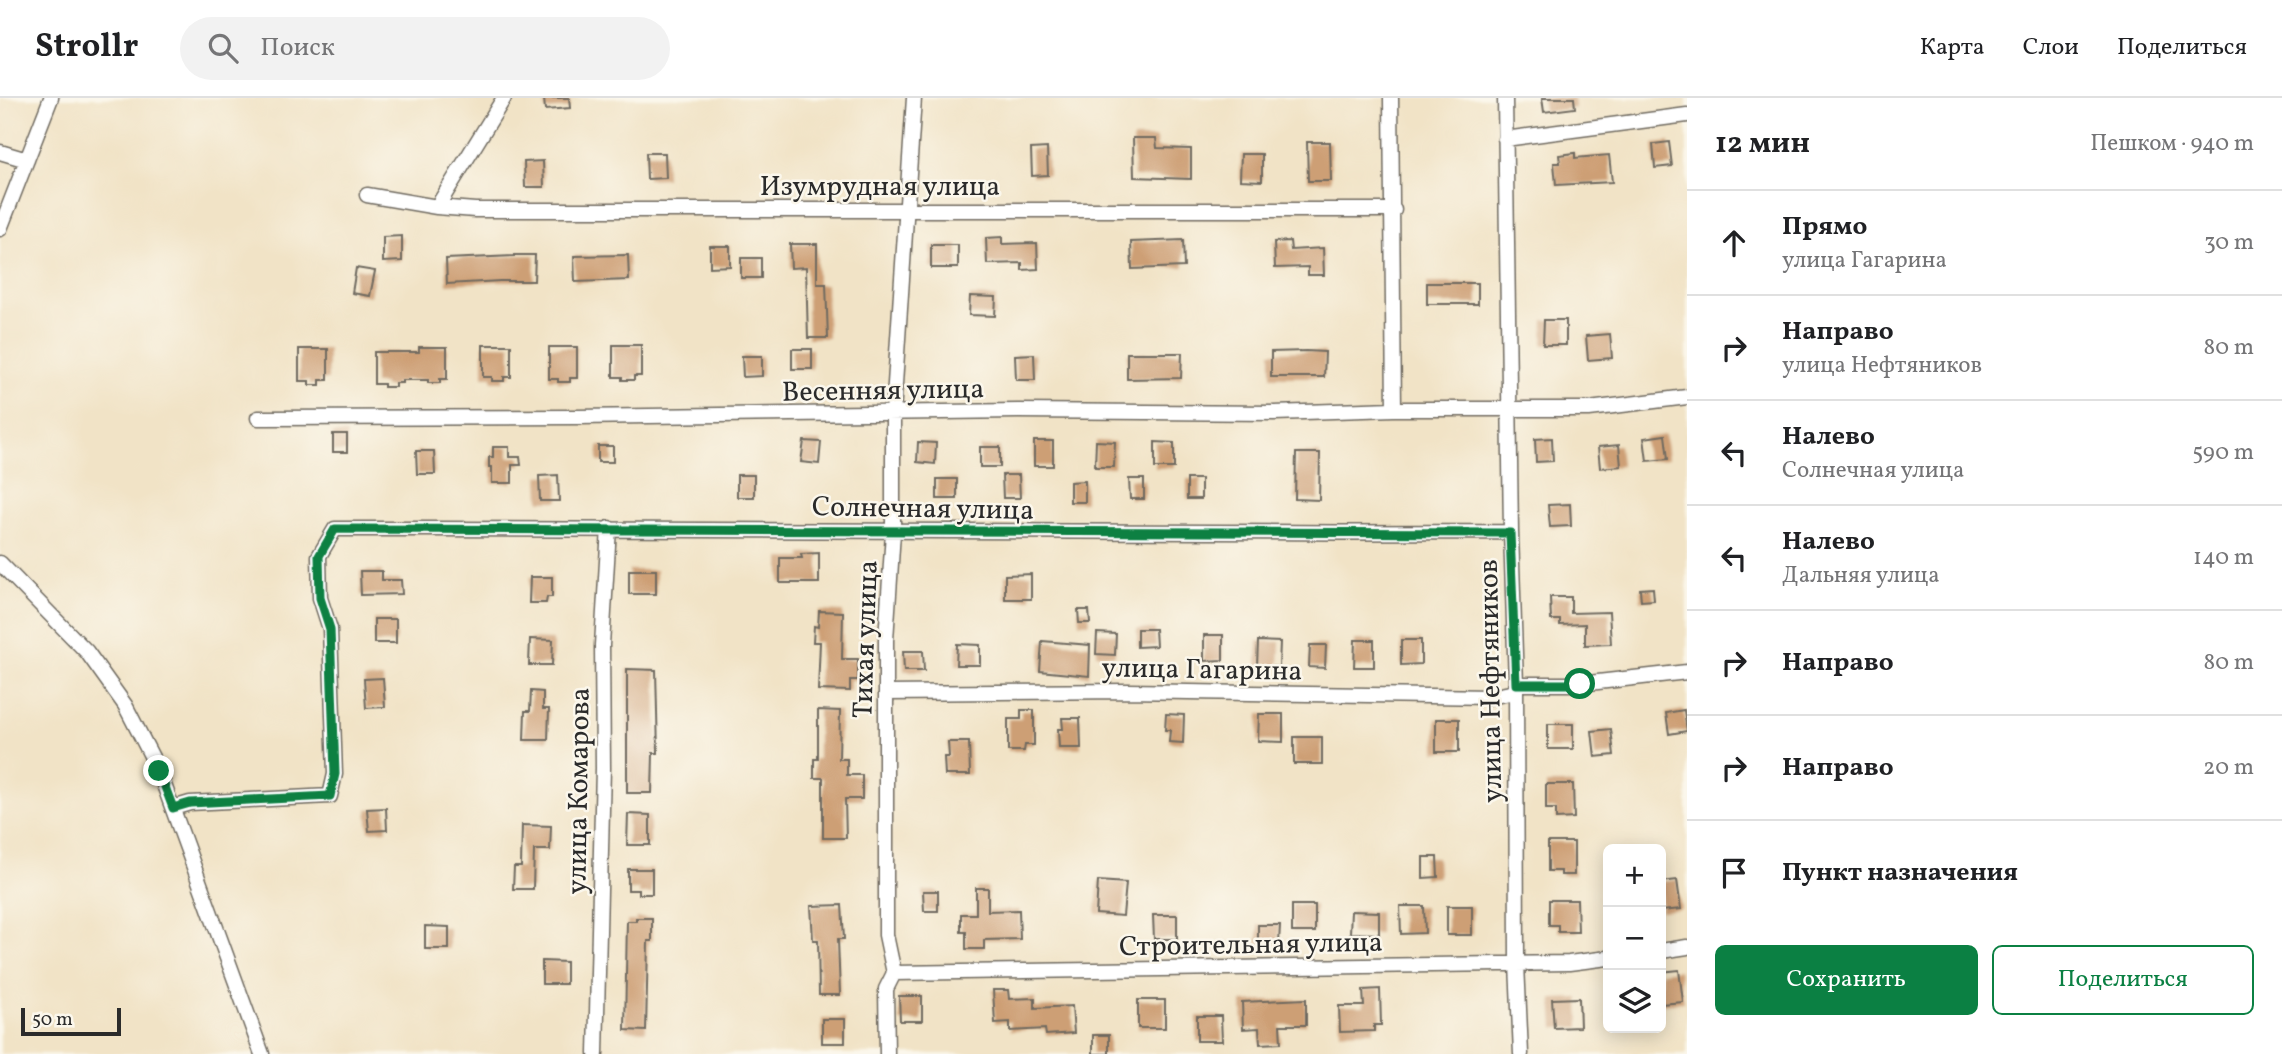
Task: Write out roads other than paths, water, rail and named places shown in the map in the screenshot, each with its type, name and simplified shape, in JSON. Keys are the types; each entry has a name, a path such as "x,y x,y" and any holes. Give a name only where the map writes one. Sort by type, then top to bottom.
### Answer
{"street":[{"path":"0,229 51,98"},
{"path":"437,207 505,98"},
{"name":"Тихая улица","path":"887,1054 886,989 894,972 886,935 887,601 893,532 893,414 914,98"},
{"path":"1391,98 1394,409"},
{"name":"улица Нефтяников","path":"1505,98 1510,533 1516,688 1517,964 1521,1054"},
{"path":"1505,139 1687,115"},
{"path":"0,152 27,160"},
{"name":"Изумрудная улица","path":"367,195 437,207 475,210 1394,210"},
{"name":"Весенняя улица","path":"258,418 1589,409 1687,397"},
{"name":"улица Комарова","path":"596,1054 603,768 602,645 609,528"},
{"name":"Солнечная улица","path":"173,808 190,803 330,796 335,774 330,629 320,598 319,556 335,529 1510,533"},
{"path":"0,564 87,652 125,705 159,771 262,1054"},
{"name":"улица Гагарина","path":"887,693 1128,691 1490,697 1516,688 1687,672"},
{"path":"1666,950 1687,947"},
{"name":"Строительная улица","path":"894,972 1569,964 1603,959"}]}
